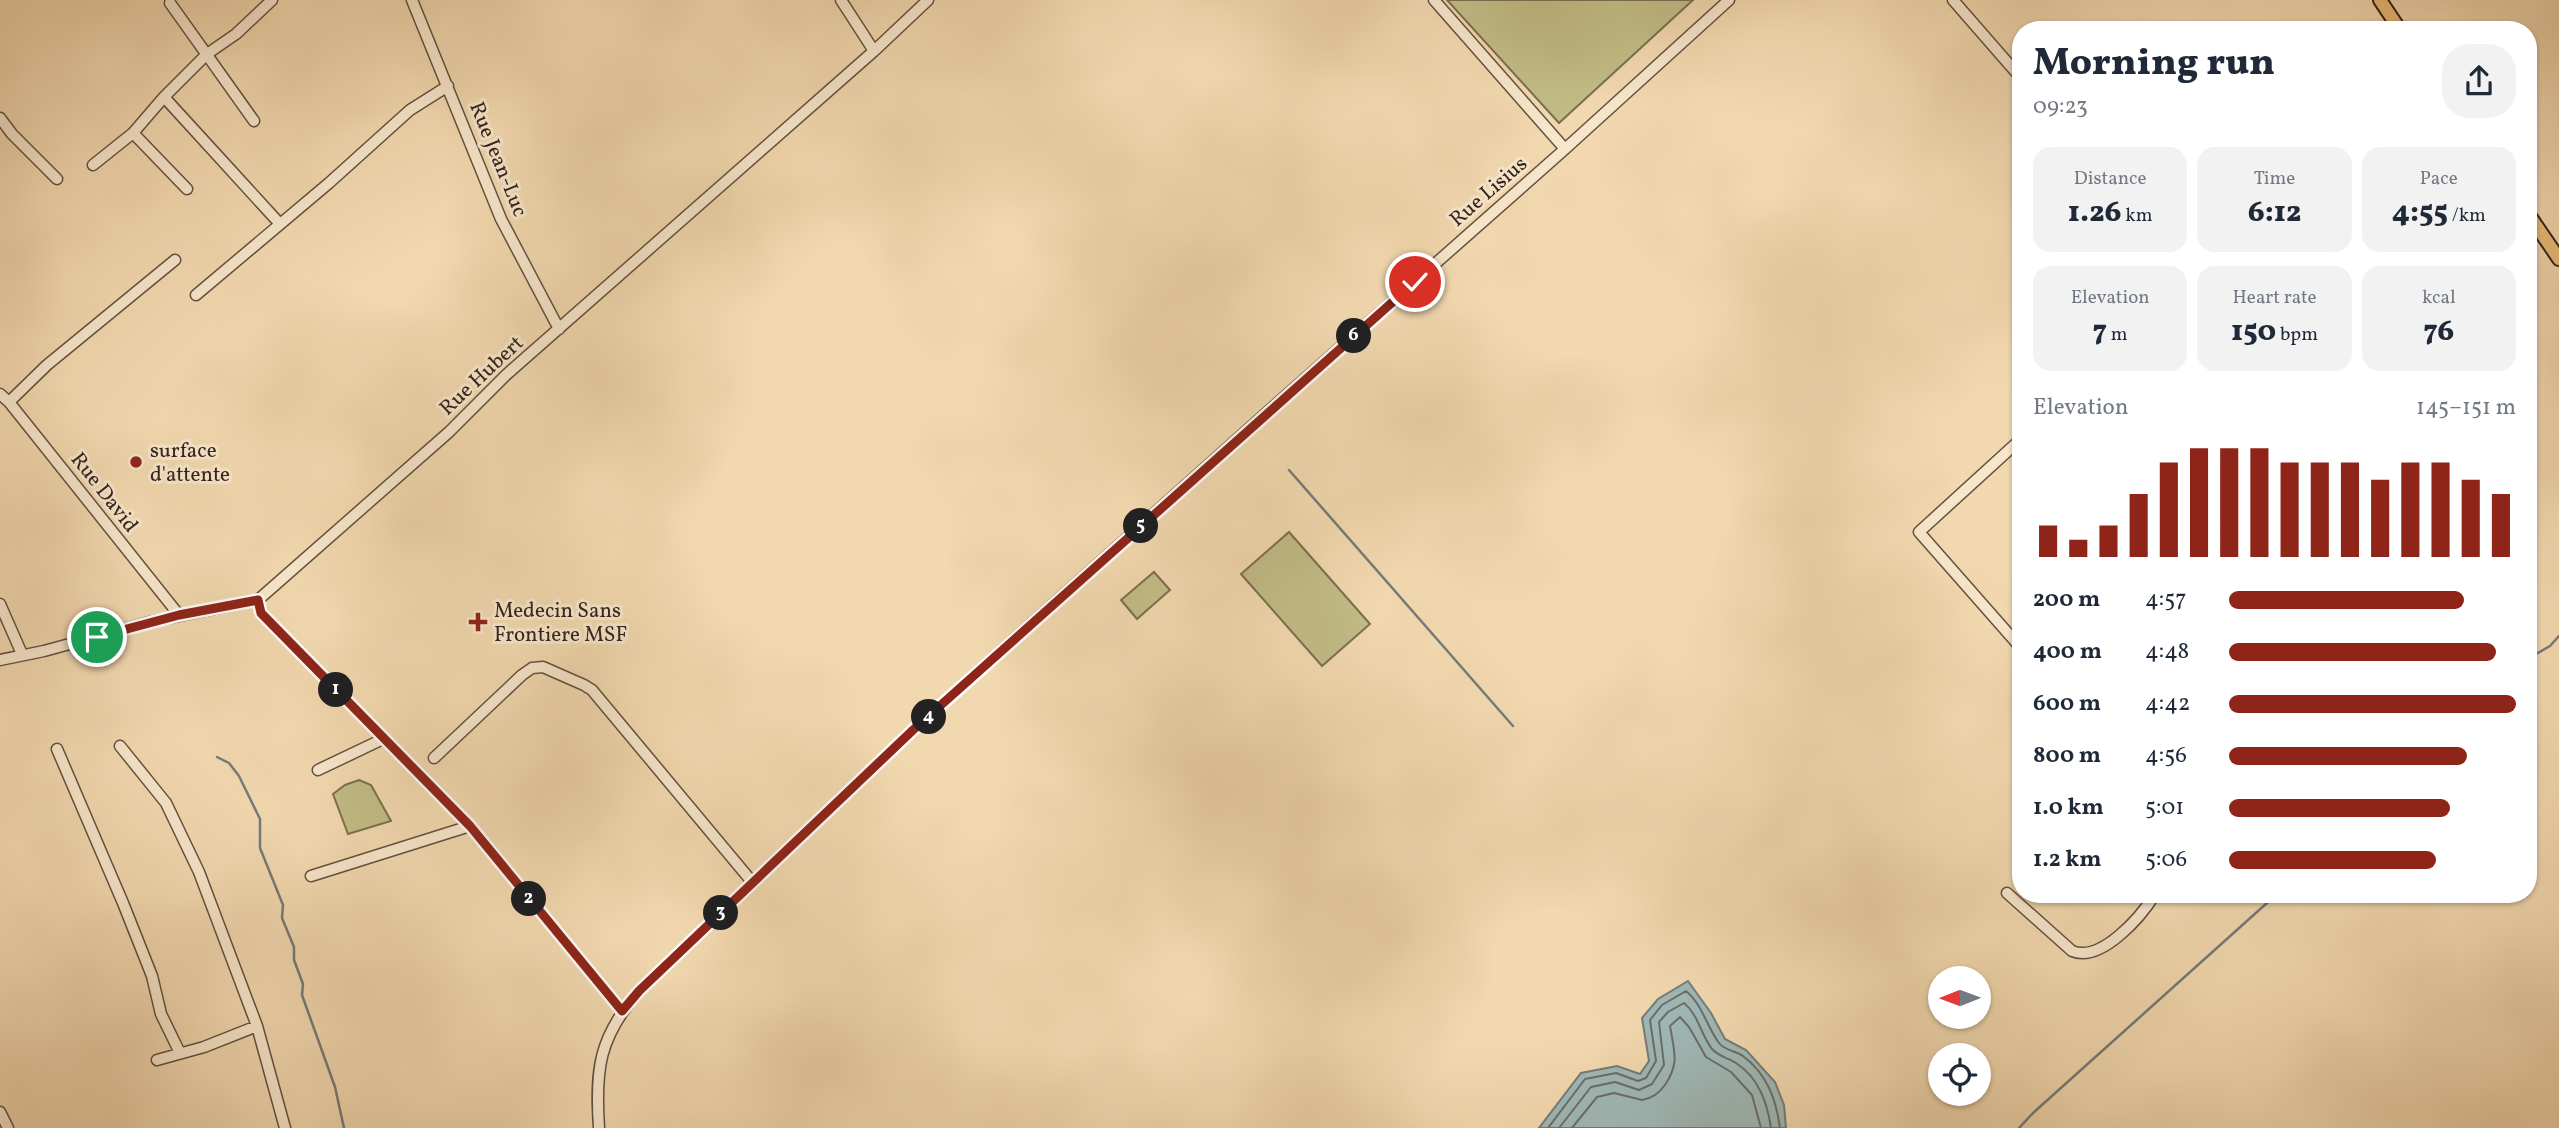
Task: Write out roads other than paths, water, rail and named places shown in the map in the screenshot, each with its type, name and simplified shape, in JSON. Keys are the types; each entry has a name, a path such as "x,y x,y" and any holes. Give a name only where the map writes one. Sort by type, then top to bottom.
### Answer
{"main road":[{"path":"2380,0 2394,21"},
{"path":"2537,227 2559,259"}],"street":[{"path":"93,164 133,132 207,54 236,34 272,0"},
{"name":"Rue Jean-Luc","path":"412,0 501,219 559,329"},
{"path":"841,0 874,51"},
{"name":"Rue Hubert","path":"258,600 449,432 506,375 874,51 928,0"},
{"path":"1434,0 1565,149"},
{"name":"Rue Lisius","path":"598,1128 597,1091 607,1039 622,1011 639,991 913,730 1729,0"},
{"path":"1953,0 2012,68"},
{"path":"170,3 254,121"},
{"path":"196,295 410,110 448,86"},
{"path":"164,97 280,224"},
{"path":"0,118 12,134 57,179"},
{"path":"133,132 187,189"},
{"path":"9,402 47,365 175,260"},
{"name":"Rue David","path":"0,394 179,615"},
{"path":"2012,447 1919,533 2012,638"},
{"path":"0,660 179,615 258,600 261,613 470,826 622,1011"},
{"path":"0,604 22,654"},
{"path":"434,758 522,675 537,667 549,668 592,690 753,883"},
{"path":"318,770 383,739"},
{"path":"120,746 166,803 194,860 257,1026 285,1128"},
{"path":"57,750 152,976 161,1014 180,1053"},
{"path":"311,876 470,826"},
{"path":"2007,893 2012,897"},
{"path":"2018,903 2080,955 2100,950 2124,931 2147,903"},
{"path":"157,1060 204,1047 257,1026"},
{"path":"0,1112 8,1128"}],"water":[{"path":"1688,981 1711,1013 1725,1039 1746,1050 1775,1082 1784,1105 1786,1128 1539,1128 1581,1073 1617,1066 1640,1074 1649,1061 1642,1018 1658,999"}],"waterway":[{"path":"1289,470 1513,726"},
{"path":"2537,653 2550,646 2559,636"},
{"path":"217,757 229,763 239,776 260,819 260,848 283,905 282,918 294,947 294,960 303,984 302,995 335,1087 344,1128"},
{"path":"2019,1128 2267,903"}],"place":[{"name":"surface d'attente","path":"136,462"},
{"name":"Medecin Sans Frontiere MSF","path":"478,622"}]}
